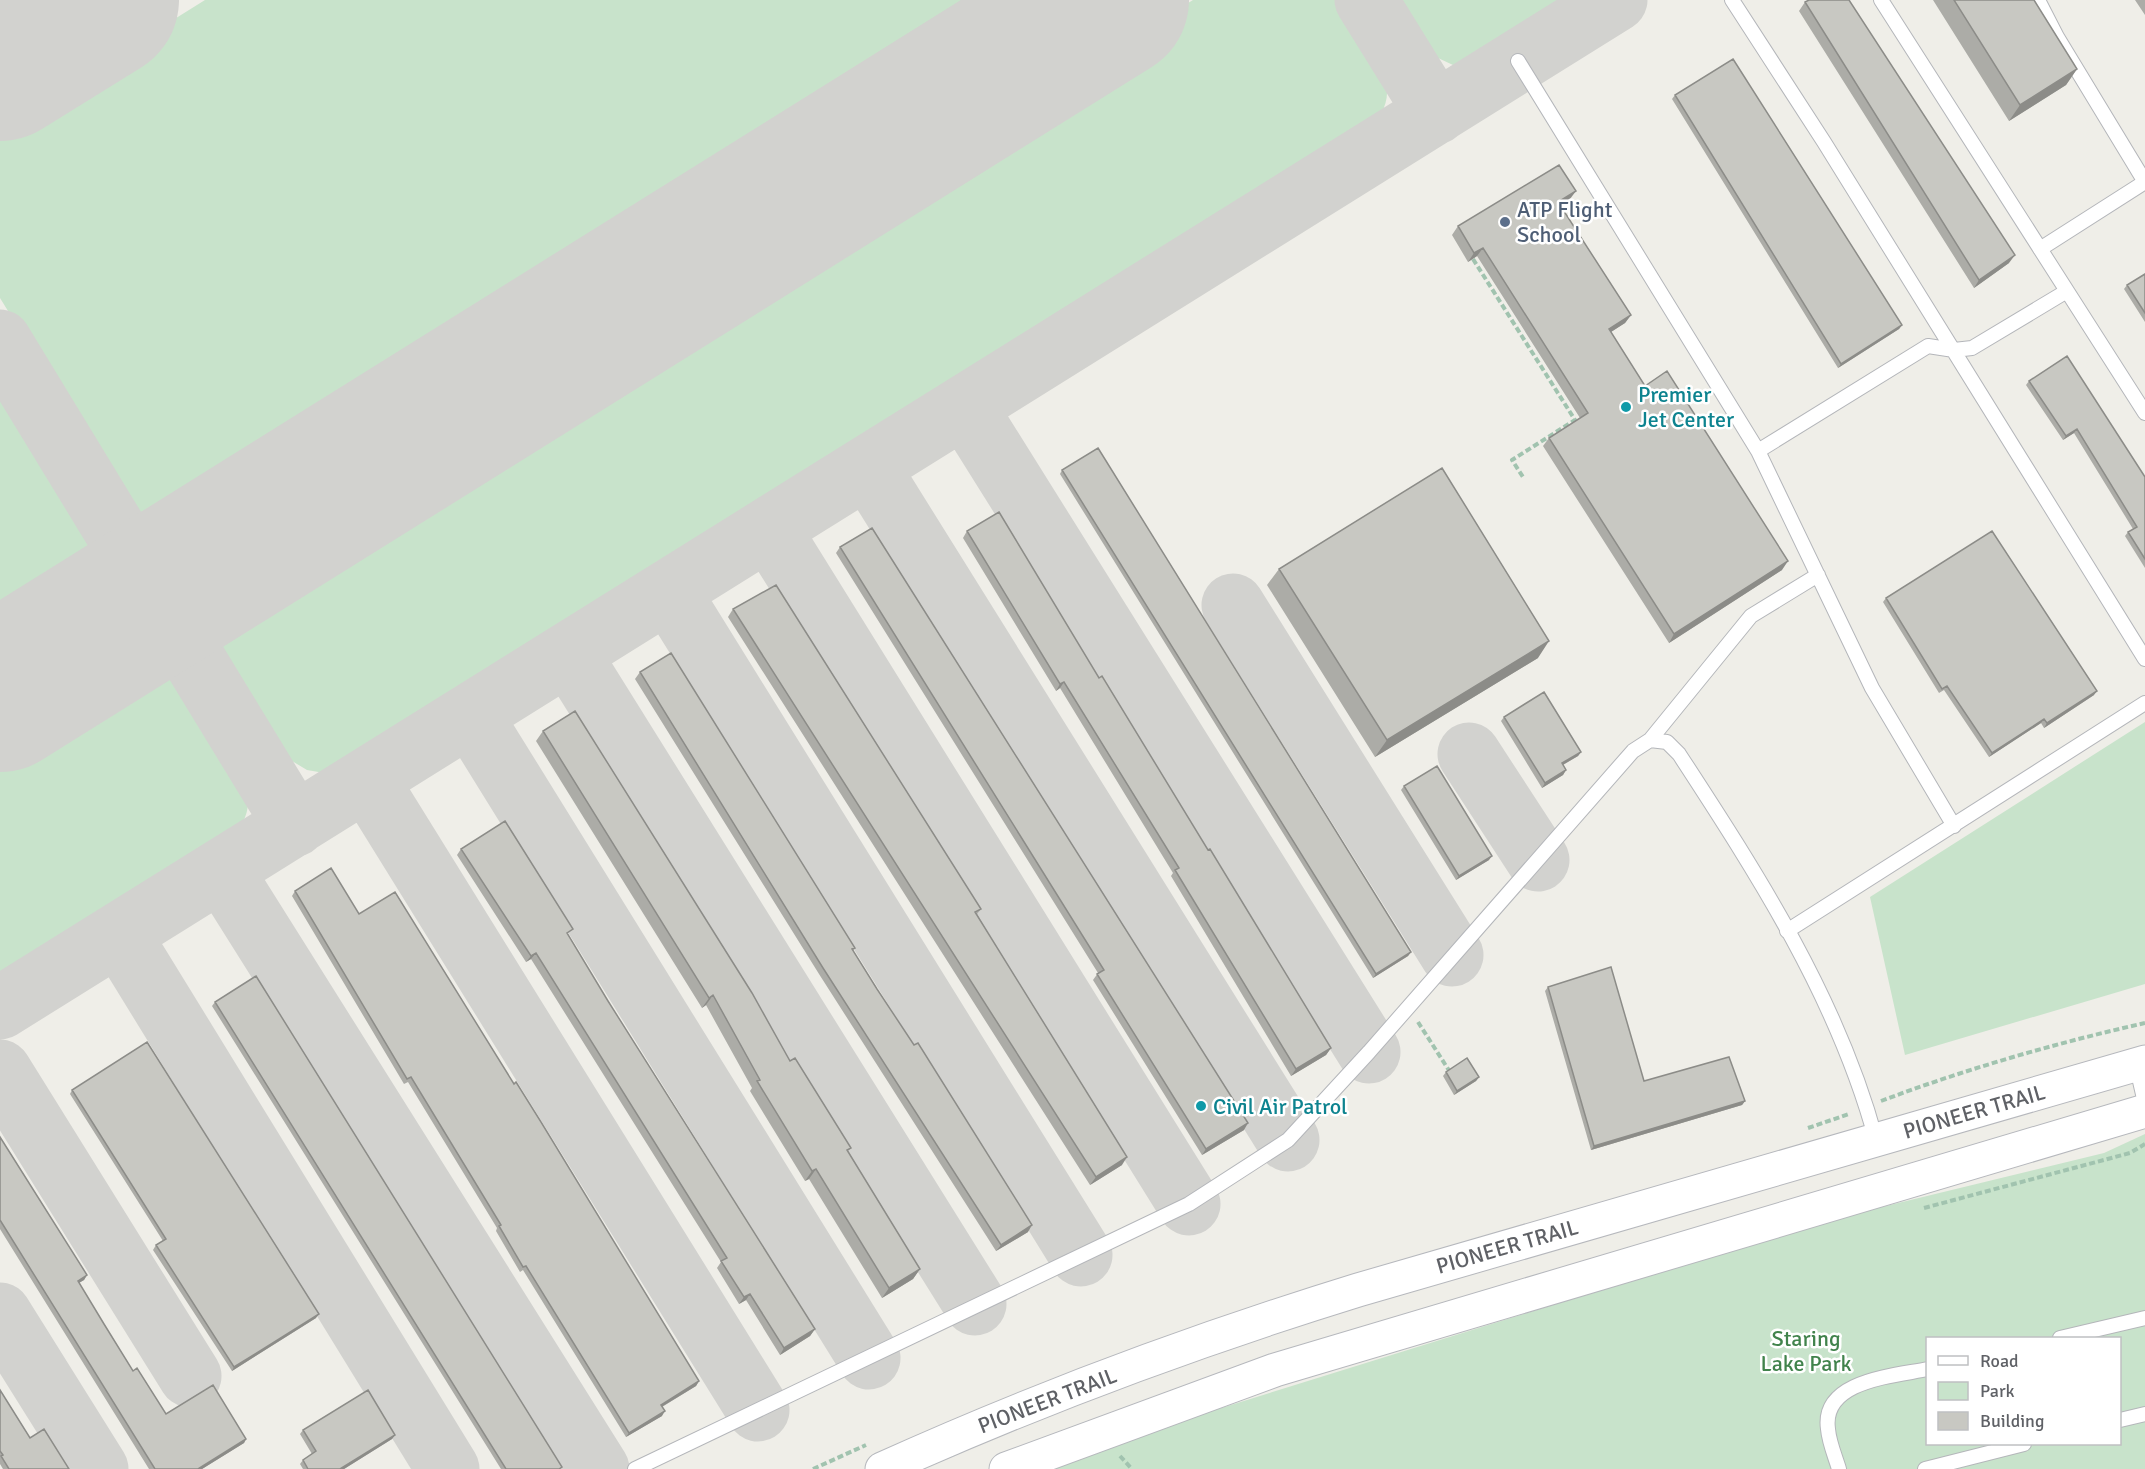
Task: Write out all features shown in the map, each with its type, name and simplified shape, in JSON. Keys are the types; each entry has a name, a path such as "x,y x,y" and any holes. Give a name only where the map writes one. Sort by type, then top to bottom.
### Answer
{"main road":[{"name":"PIONEER TRAIL","path":"882,1469 1057,1395 1258,1321 2141,1063"},
{"path":"1006,1469 1275,1370 2145,1111"}],"lane":[{"path":"1732,0 1954,350 2145,659"},
{"path":"1881,0 2145,414"},
{"path":"2038,0 2057,37 2145,182 2040,249"},
{"path":"1518,61 1758,451 1872,687 1954,826"},
{"path":"1758,451 1928,346 1954,350 1972,348 2067,291"},
{"path":"635,1469 1189,1204 1288,1140 1633,751 1650,740 1751,616 1818,575"},
{"path":"1787,931 2145,703"},
{"path":"1650,740 1667,742 1679,754 1787,931 1836,1023 1867,1107 1876,1140"},
{"path":"2141,1063 2145,1103"},
{"path":"2066,1337 2144,1324"},
{"path":"1839,1469 1827,1428 1828,1416 1841,1394 1852,1386 1926,1369"},
{"path":"2121,1420 2145,1414"},
{"path":"1925,1469 2016,1445"}],"path":[{"path":"1473,259 1575,420 1512,460 1522,477"},
{"path":"1408,1006 1450,1072"},
{"path":"1117,1454 1132,1469"}],"green space":[{"path":"205,0 1040,0 194,526 167,529 153,525 131,510 0,298 0,128"},
{"path":"1193,0 1339,0 1375,56 1385,80 1386,102 1376,123 1369,132 353,766 330,774 307,770 287,758 227,661 219,643 220,622 234,599"},
{"path":"1391,0 1576,0 1490,56 1453,65 1423,51"},
{"path":"0,383 90,530 100,556 97,570 89,584 77,597 0,647"},
{"path":"131,663 158,666 171,670 183,678 248,782 246,815 229,842 0,985 0,745"},
{"path":"2145,722 2145,984 1905,1055 1870,897"},
{"name":"Staring Lake Park","path":"2145,1134 2145,1469 1053,1469 1115,1441 1820,1222 2104,1153"}],"building":[{"path":"1809,0 1849,0 2015,255 1979,280 1805,2"},
{"path":"1954,0 2034,0 2077,69 2020,105"},
{"path":"1733,59 1902,325 1841,364 1675,95"},
{"name":"Premier Jet Center","path":"1559,165 1576,191 1558,202 1631,315 1609,329 1645,386 1667,371 1788,561 1674,634 1549,438 1588,413 1483,248 1474,253 1458,226"},
{"path":"2145,274 2145,313 2127,285"},
{"path":"2067,356 2145,477 2145,559 2128,532 2137,527 2077,429 2066,436 2029,381"},
{"path":"1098,448 1411,952 1376,974 1062,470"},
{"path":"1442,468 1549,641 1387,740 1279,569"},
{"path":"999,512 1099,678 1102,676 1331,1048 1296,1069 1175,870 1179,868 1064,682 1060,684 967,531"},
{"path":"872,528 1248,1123 1206,1149 1097,974 1104,970 840,547"},
{"path":"1992,531 2097,691 2047,723 2044,719 1992,753 1947,686 1942,689 1886,598"},
{"path":"776,585 981,909 975,912 1127,1157 1096,1177 733,609"},
{"path":"671,653 855,948 852,949 877,989 914,1045 918,1043 1032,1225 1001,1245 823,968 640,672"},
{"path":"1544,692 1581,752 1562,763 1566,770 1545,783 1504,717"},
{"path":"575,711 752,993 790,1061 795,1058 851,1148 847,1150 920,1269 889,1288 816,1169 812,1171 757,1081 760,1080 713,995 709,998 543,731"},
{"path":"1437,766 1492,856 1459,876 1404,786"},
{"path":"505,821 573,929 567,933 608,1001 815,1329 784,1348 750,1294 744,1297 721,1261 727,1258 536,953 531,956 461,849"},
{"path":"331,868 359,914 395,892 514,1084 516,1082 541,1122 699,1381 661,1405 665,1411 629,1433 526,1266 523,1267 499,1226 501,1225 411,1077 407,1079 295,891"},
{"path":"1611,967 1644,1081 1729,1057 1745,1101 1594,1146 1548,987"},
{"path":"256,976 562,1467 559,1469 506,1469 215,1002"},
{"path":"147,1042 319,1314 234,1367 156,1245 166,1239 72,1090"},
{"path":"1467,1058 1479,1077 1457,1091 1446,1072"},
{"path":"0,1137 87,1275 78,1281 133,1371 137,1368 166,1414 213,1385 246,1439 198,1469 155,1469 0,1220"},
{"path":"0,1390 30,1438 44,1429 69,1469 9,1469 0,1451"},
{"path":"368,1390 395,1435 340,1469 308,1469 303,1460 316,1451 303,1430"}],"taxiway":[{"path":"1366,0 1436,113"},
{"path":"0,1008 1616,0"},
{"path":"0,341 295,825"},
{"path":"965,407 1369,1052"},
{"path":"868,467 1288,1140"},
{"path":"769,529 1189,1204"},
{"path":"669,592 1081,1255"},
{"path":"1233,605 1452,955"},
{"path":"569,654 975,1304"},
{"path":"471,716 869,1358"},
{"path":"1469,754 1538,860"},
{"path":"367,780 758,1410"},
{"path":"222,871 598,1469"},
{"path":"119,934 448,1469"},
{"path":"0,1071 190,1376"},
{"path":"0,1314 97,1469"}],"runway":[{"path":"0,62 100,0"},
{"path":"0,693 1110,0"}],"place":[{"name":"ATP Flight School","path":"1505,222"},
{"name":"Premier Jet Center","path":"1626,407"},
{"name":"Civil Air Patrol","path":"1201,1106"}]}
